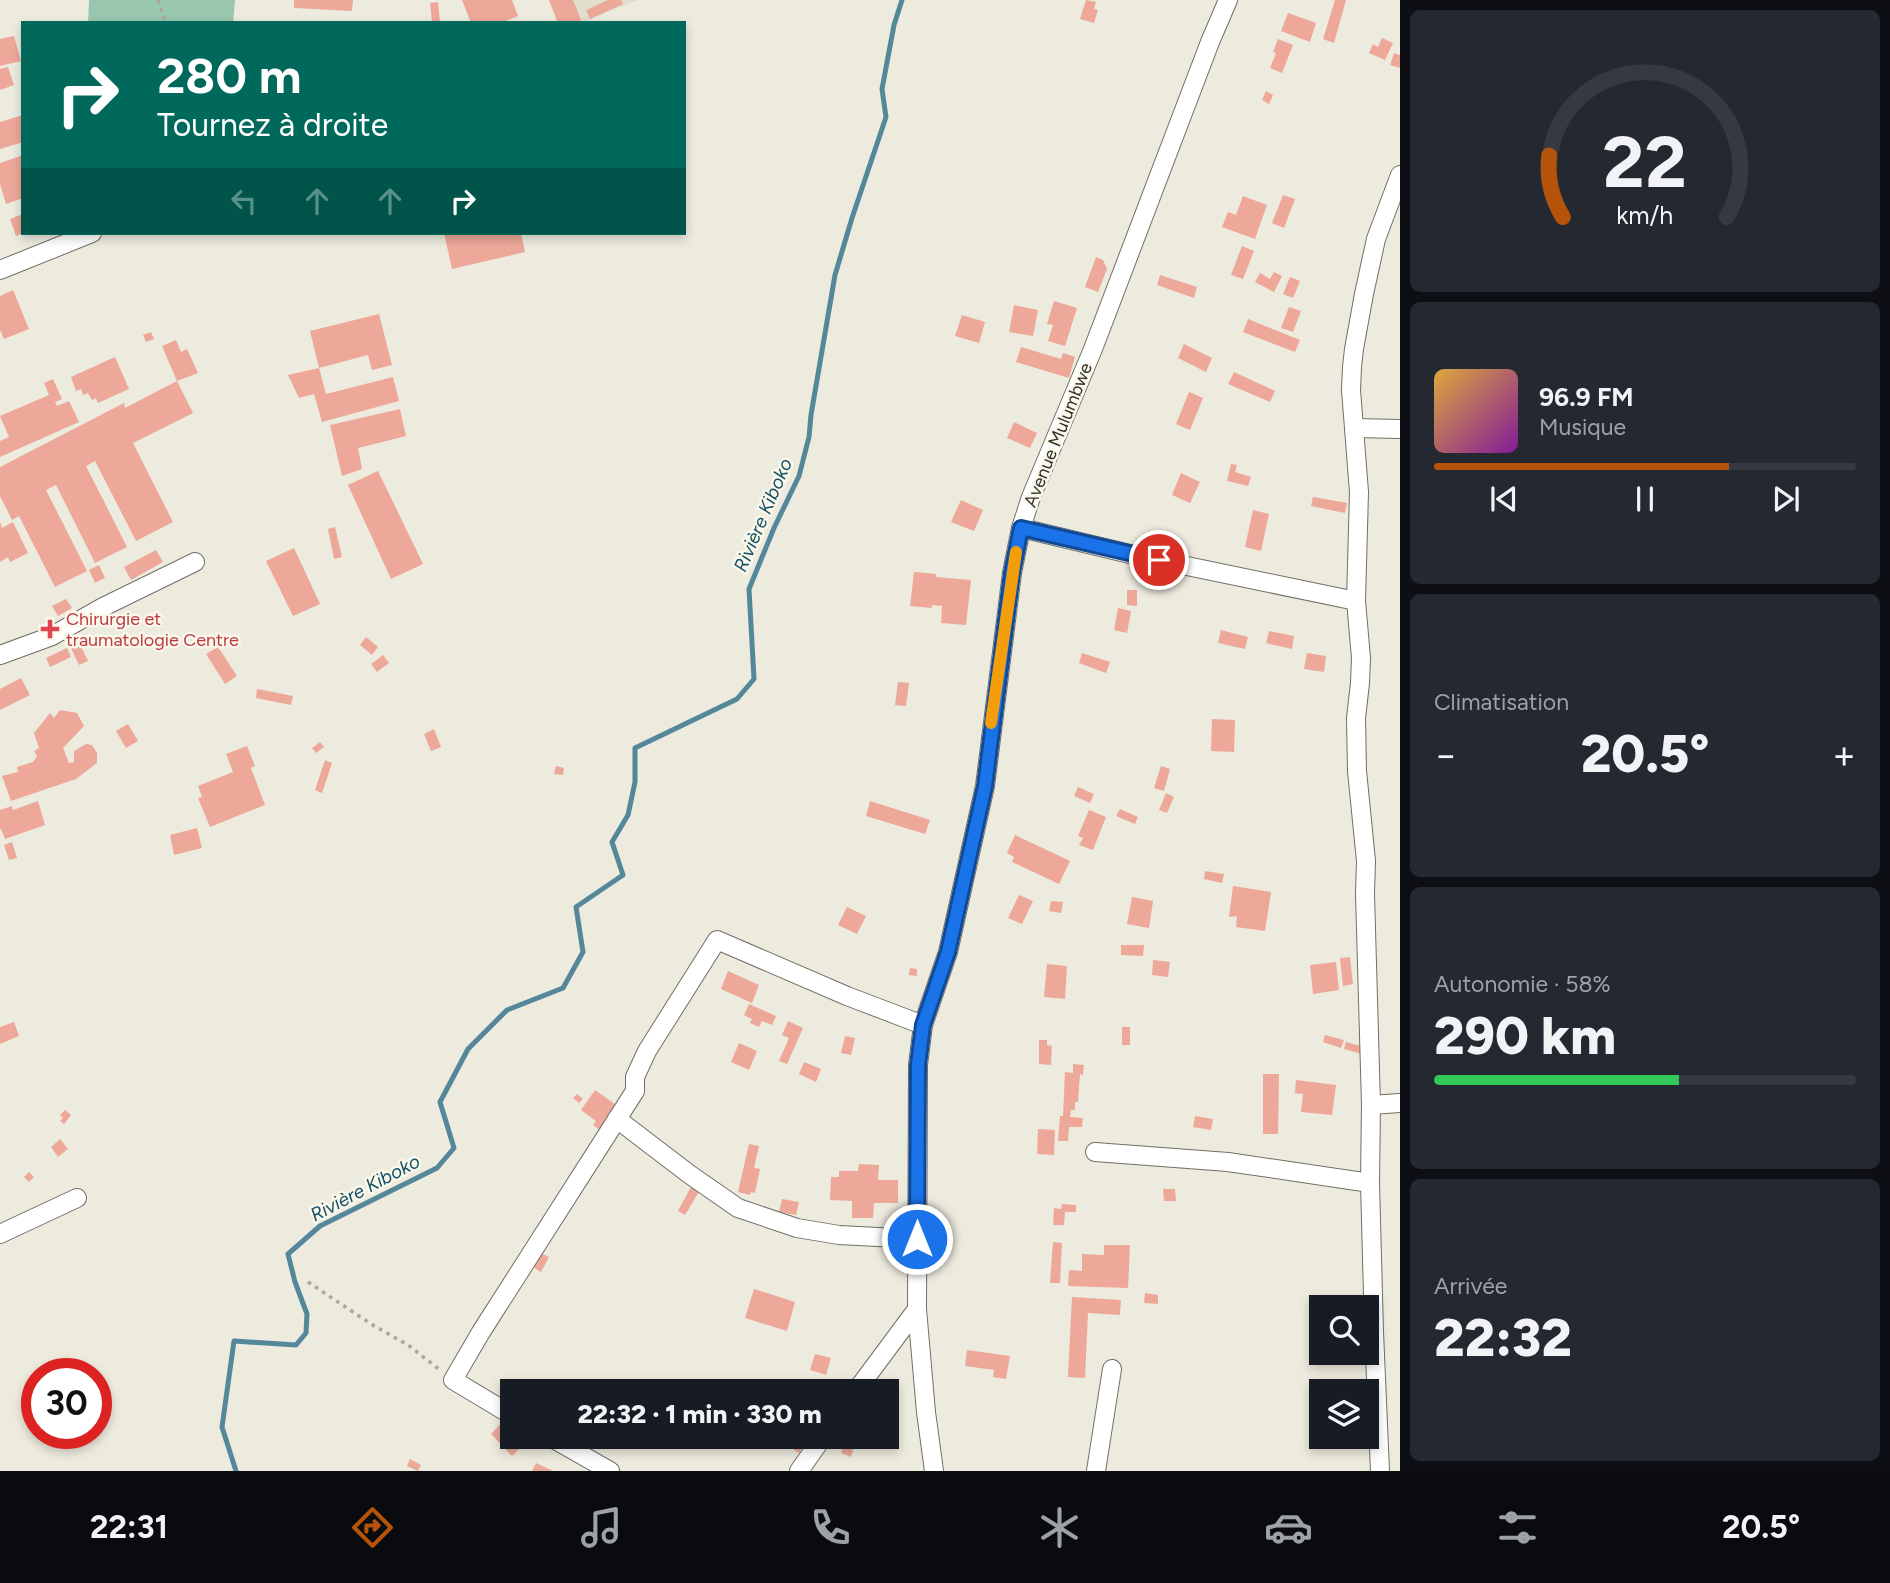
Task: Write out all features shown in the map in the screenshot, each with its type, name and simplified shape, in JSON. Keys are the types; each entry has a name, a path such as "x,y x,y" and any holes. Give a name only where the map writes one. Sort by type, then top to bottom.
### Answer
{"street":[{"name":"Avenue Mulumbwe","path":"934,1471 917,1309 918,1065 923,1025 948,952 985,786 1010,586 1021,528 1228,0"},
{"path":"1380,1471 1370,1183 1366,861 1357,771 1356,718 1361,659 1356,601 1359,492 1351,390 1364,294 1376,239 1400,175"},
{"path":"0,270 87,235"},
{"path":"1354,428 1400,429"},
{"path":"1021,528 1135,555 1356,601"},
{"path":"0,655 52,636 103,607 195,562"},
{"path":"500,1408 453,1380 635,1091 635,1077 647,1051 717,940 847,996 923,1025"},
{"path":"1371,1105 1400,1103"},
{"path":"617,1119 738,1208 797,1228 839,1235 917,1239"},
{"path":"1095,1152 1228,1162 1370,1183"},
{"path":"0,1234 77,1198"},
{"path":"865,1379 917,1309"},
{"path":"1096,1471 1112,1369"},
{"path":"571,1449 610,1471"},
{"path":"799,1471 815,1449"}],"path":[{"path":"158,0 165,21"},
{"path":"308,1282 408,1345 453,1380"}],"shaded area":[{"path":"549,0 639,0 585,21 557,21"}],"green space":[{"path":"89,0 235,0 233,21 88,21"}],"building":[{"path":"294,0 353,0 352,11 294,8"},
{"path":"462,0 512,0 518,16 506,21 470,21"},
{"path":"549,0 573,0 581,20 557,21"},
{"path":"608,0 621,0 623,4 590,19 586,10"},
{"path":"1086,0 1096,2 1094,9 1098,10 1094,23 1080,19"},
{"path":"1335,0 1346,0 1334,43 1323,39"},
{"path":"438,2 440,21 432,21 430,3"},
{"path":"1288,13 1316,23 1310,42 1281,31"},
{"path":"14,36 21,61 0,66 0,39"},
{"path":"1382,38 1393,43 1385,60 1369,53 1373,44 1378,47"},
{"path":"1278,39 1293,45 1282,73 1270,68"},
{"path":"1394,53 1400,55 1400,68 1390,65"},
{"path":"8,67 14,85 0,90 0,69"},
{"path":"1266,91 1273,95 1269,104 1262,100"},
{"path":"21,116 21,143 0,149 0,122"},
{"path":"21,156 21,199 6,204 0,184 0,163"},
{"path":"1283,195 1295,199 1284,228 1272,223"},
{"path":"1243,196 1267,205 1255,239 1222,227 1228,212 1236,215"},
{"path":"21,215 21,234 16,236 10,219"},
{"path":"444,235 521,235 525,252 452,269"},
{"path":"1242,246 1254,251 1243,279 1231,275"},
{"path":"1096,257 1103,260 1107,269 1098,292 1085,287"},
{"path":"1274,272 1282,276 1274,292 1255,282 1260,273 1270,279"},
{"path":"1160,275 1197,287 1194,298 1157,285"},
{"path":"1290,277 1300,281 1293,298 1283,294"},
{"path":"13,290 29,329 4,339 0,330 0,296"},
{"path":"1054,301 1077,308 1065,346 1048,341 1053,325 1047,324"},
{"path":"1014,305 1038,310 1033,336 1009,332"},
{"path":"1289,307 1301,311 1293,332 1281,328"},
{"path":"379,314 392,365 372,370 368,355 319,368 310,331"},
{"path":"962,315 985,322 979,343 955,336"},
{"path":"1248,319 1300,340 1295,352 1243,332"},
{"path":"151,332 154,339 146,342 143,335"},
{"path":"176,340 181,352 187,349 198,373 177,381 162,346"},
{"path":"1184,344 1212,358 1206,372 1178,358"},
{"path":"1021,347 1061,359 1063,353 1075,357 1069,378 1016,362"},
{"path":"115,357 129,389 98,403 96,398 92,400 88,393 83,395 81,389 76,391 71,377"},
{"path":"319,368 326,394 393,377 399,401 322,422 314,394 299,398 288,375"},
{"path":"1234,372 1275,391 1270,402 1228,384"},
{"path":"53,379 62,399 55,402 57,406 69,401 79,422 0,457 0,441 9,437 0,416 49,395 44,383"},
{"path":"177,381 193,413 133,443 173,522 136,541 95,461 86,466 127,547 95,563 56,485 46,490 87,571 55,587 19,516 12,520 0,496 0,467 124,403 125,408"},
{"path":"1189,392 1203,398 1190,430 1176,424"},
{"path":"400,409 406,436 358,448 362,469 342,476 330,425"},
{"path":"1014,422 1037,433 1030,448 1007,438"},
{"path":"1231,464 1237,465 1235,472 1251,477 1248,486 1227,481"},
{"path":"378,471 423,564 391,579 348,485"},
{"path":"1181,473 1200,482 1190,503 1172,495"},
{"path":"1313,497 1347,503 1345,513 1311,506"},
{"path":"961,500 983,510 974,531 951,522"},
{"path":"1253,510 1269,514 1261,551 1245,547"},
{"path":"0,522 2,528 13,522 28,553 10,562 8,557 0,562"},
{"path":"335,527 342,557 334,559 328,529"},
{"path":"294,548 320,604 293,616 266,561"},
{"path":"156,550 163,562 131,580 124,567"},
{"path":"99,565 105,578 95,583 89,570"},
{"path":"914,572 971,580 966,625 941,623 942,606 910,606"},
{"path":"1127,590 1137,590 1137,606 1127,605"},
{"path":"66,599 72,608 58,616 52,606"},
{"path":"1118,608 1131,611 1127,633 1114,630"},
{"path":"1221,630 1248,637 1245,649 1218,643"},
{"path":"1269,631 1294,636 1292,649 1266,643"},
{"path":"366,637 378,647 372,655 360,645"},
{"path":"79,642 88,661 79,665 70,646"},
{"path":"218,647 237,676 225,684 206,654"},
{"path":"67,648 71,657 50,667 46,658"},
{"path":"1082,653 1110,662 1106,673 1079,663"},
{"path":"1307,653 1326,656 1324,672 1304,669"},
{"path":"383,655 389,663 377,672 371,664"},
{"path":"21,678 30,695 0,710 0,689"},
{"path":"898,682 909,683 906,706 895,705"},
{"path":"257,689 293,696 291,705 256,698"},
{"path":"60,710 77,713 84,726 63,748 69,763 74,762 74,751 86,744 92,745 97,753 97,763 76,779 11,801 2,776 18,772 17,767 33,762 37,756 34,751 39,748 34,733 50,713 54,718"},
{"path":"1212,719 1235,720 1234,752 1211,751"},
{"path":"128,724 138,741 126,748 116,731"},
{"path":"434,729 441,747 431,751 424,734"},
{"path":"320,742 324,747 316,753 312,748"},
{"path":"247,746 255,766 251,768 265,805 210,827 198,798 202,797 198,786 233,772 226,754"},
{"path":"325,760 332,763 322,793 315,790"},
{"path":"556,766 564,768 563,775 554,774"},
{"path":"1161,766 1170,769 1164,791 1154,788"},
{"path":"1078,787 1094,794 1090,803 1074,796"},
{"path":"1166,793 1174,797 1167,813 1159,810"},
{"path":"38,801 45,825 5,839 0,829 0,810 12,806 13,810"},
{"path":"870,801 930,820 925,834 866,816"},
{"path":"1120,809 1138,817 1135,824 1116,816"},
{"path":"1089,810 1106,817 1093,850 1079,845 1083,838 1078,836"},
{"path":"197,828 202,848 174,855 170,835"},
{"path":"1015,835 1070,861 1059,884 1012,862 1014,857 1007,853"},
{"path":"12,842 17,858 9,860 4,845"},
{"path":"1205,871 1224,874 1222,883 1204,879"},
{"path":"1233,886 1271,892 1265,931 1236,927 1237,916 1229,917"},
{"path":"1019,895 1033,901 1022,924 1008,918"},
{"path":"1132,897 1153,901 1149,928 1127,924"},
{"path":"1051,901 1063,902 1061,913 1049,911"},
{"path":"847,907 866,916 857,934 838,925"},
{"path":"1121,945 1144,945 1143,956 1121,955"},
{"path":"1350,957 1353,984 1343,986 1340,958"},
{"path":"1153,960 1170,962 1168,977 1152,975"},
{"path":"1336,962 1339,990 1313,994 1310,965"},
{"path":"1047,964 1067,966 1065,999 1044,997"},
{"path":"910,968 917,969 917,976 909,975"},
{"path":"728,971 759,985 752,1003 721,989"},
{"path":"749,1004 776,1016 772,1025 762,1021 759,1027 750,1023 752,1019 744,1015"},
{"path":"788,1021 803,1028 787,1064 779,1061 789,1038 782,1035"},
{"path":"14,1022 19,1036 0,1044 0,1027"},
{"path":"1122,1027 1130,1027 1130,1045 1122,1045"},
{"path":"1325,1035 1344,1040 1341,1048 1323,1042"},
{"path":"845,1036 855,1038 851,1055 841,1053"},
{"path":"1039,1040 1047,1040 1047,1045 1052,1046 1051,1065 1039,1064"},
{"path":"1346,1042 1364,1047 1362,1054 1344,1049"},
{"path":"739,1043 757,1051 749,1070 731,1062"},
{"path":"804,1062 821,1069 816,1082 799,1074"},
{"path":"1073,1064 1084,1065 1083,1075 1080,1074 1078,1102 1075,1102 1075,1110 1071,1110 1070,1117 1083,1118 1082,1127 1069,1127 1068,1141 1058,1141 1060,1116 1063,1116 1065,1072 1073,1073"},
{"path":"1263,1074 1279,1074 1278,1134 1263,1134"},
{"path":"1296,1080 1336,1085 1332,1115 1301,1112 1303,1094 1295,1093"},
{"path":"595,1090 622,1109 605,1134 593,1125 596,1121 581,1110"},
{"path":"577,1094 583,1099 579,1103 573,1098"},
{"path":"65,1110 71,1115 64,1124 60,1121 63,1118 60,1115"},
{"path":"1195,1116 1213,1119 1211,1130 1193,1127"},
{"path":"1038,1129 1055,1130 1054,1155 1037,1154"},
{"path":"60,1139 68,1149 58,1157 51,1147"},
{"path":"749,1144 759,1146 754,1168 760,1169 755,1193 751,1192 750,1195 738,1192"},
{"path":"859,1164 879,1165 878,1180 898,1180 898,1203 874,1203 873,1218 852,1218 852,1201 830,1200 831,1177 839,1177 839,1171 858,1171"},
{"path":"29,1172 34,1177 29,1182 24,1177"},
{"path":"692,1185 700,1190 685,1215 678,1211"},
{"path":"1163,1189 1175,1189 1176,1201 1164,1201"},
{"path":"782,1199 799,1202 796,1215 779,1212"},
{"path":"1062,1204 1076,1205 1076,1212 1065,1212 1064,1225 1053,1225 1054,1208 1061,1209"},
{"path":"1053,1242 1062,1243 1060,1283 1050,1283"},
{"path":"1104,1245 1130,1245 1128,1288 1068,1286 1069,1270 1082,1271 1082,1254 1104,1255"},
{"path":"541,1253 549,1257 541,1272 533,1267"},
{"path":"754,1289 795,1302 787,1331 745,1318"},
{"path":"1145,1293 1158,1295 1158,1304 1144,1303"},
{"path":"1072,1297 1121,1300 1120,1315 1088,1313 1085,1378 1068,1377"},
{"path":"967,1350 1010,1356 1006,1379 993,1377 994,1370 965,1366"},
{"path":"815,1354 831,1358 826,1375 810,1370"},
{"path":"500,1424 500,1443 491,1434"},
{"path":"505,1449 519,1449 512,1456"},
{"path":"842,1449 854,1449 851,1457 841,1453"},
{"path":"410,1459 421,1465 418,1471 407,1466"},
{"path":"536,1463 553,1471 532,1471"}],"waterway":[{"name":"Rivière Kiboko","path":"236,1471 222,1427 234,1341 296,1345 306,1333 307,1314 288,1254 320,1226 437,1168 454,1148 440,1102 468,1049 507,1010 563,988 583,952 576,907 623,875 612,842 628,815 635,782 635,748 737,699 754,679 749,589 799,476 809,437 835,275 886,117 882,89 894,25 902,0"}],"slow traffic":[{"path":"991,723 1016,552"}],"place":[{"name":"Chirurgie et traumatologie Centre","path":"50,629"}],"route":[{"path":"917,1239 918,1065 923,1025 954,929 985,786 1012,573 1021,528 1159,560"}]}
